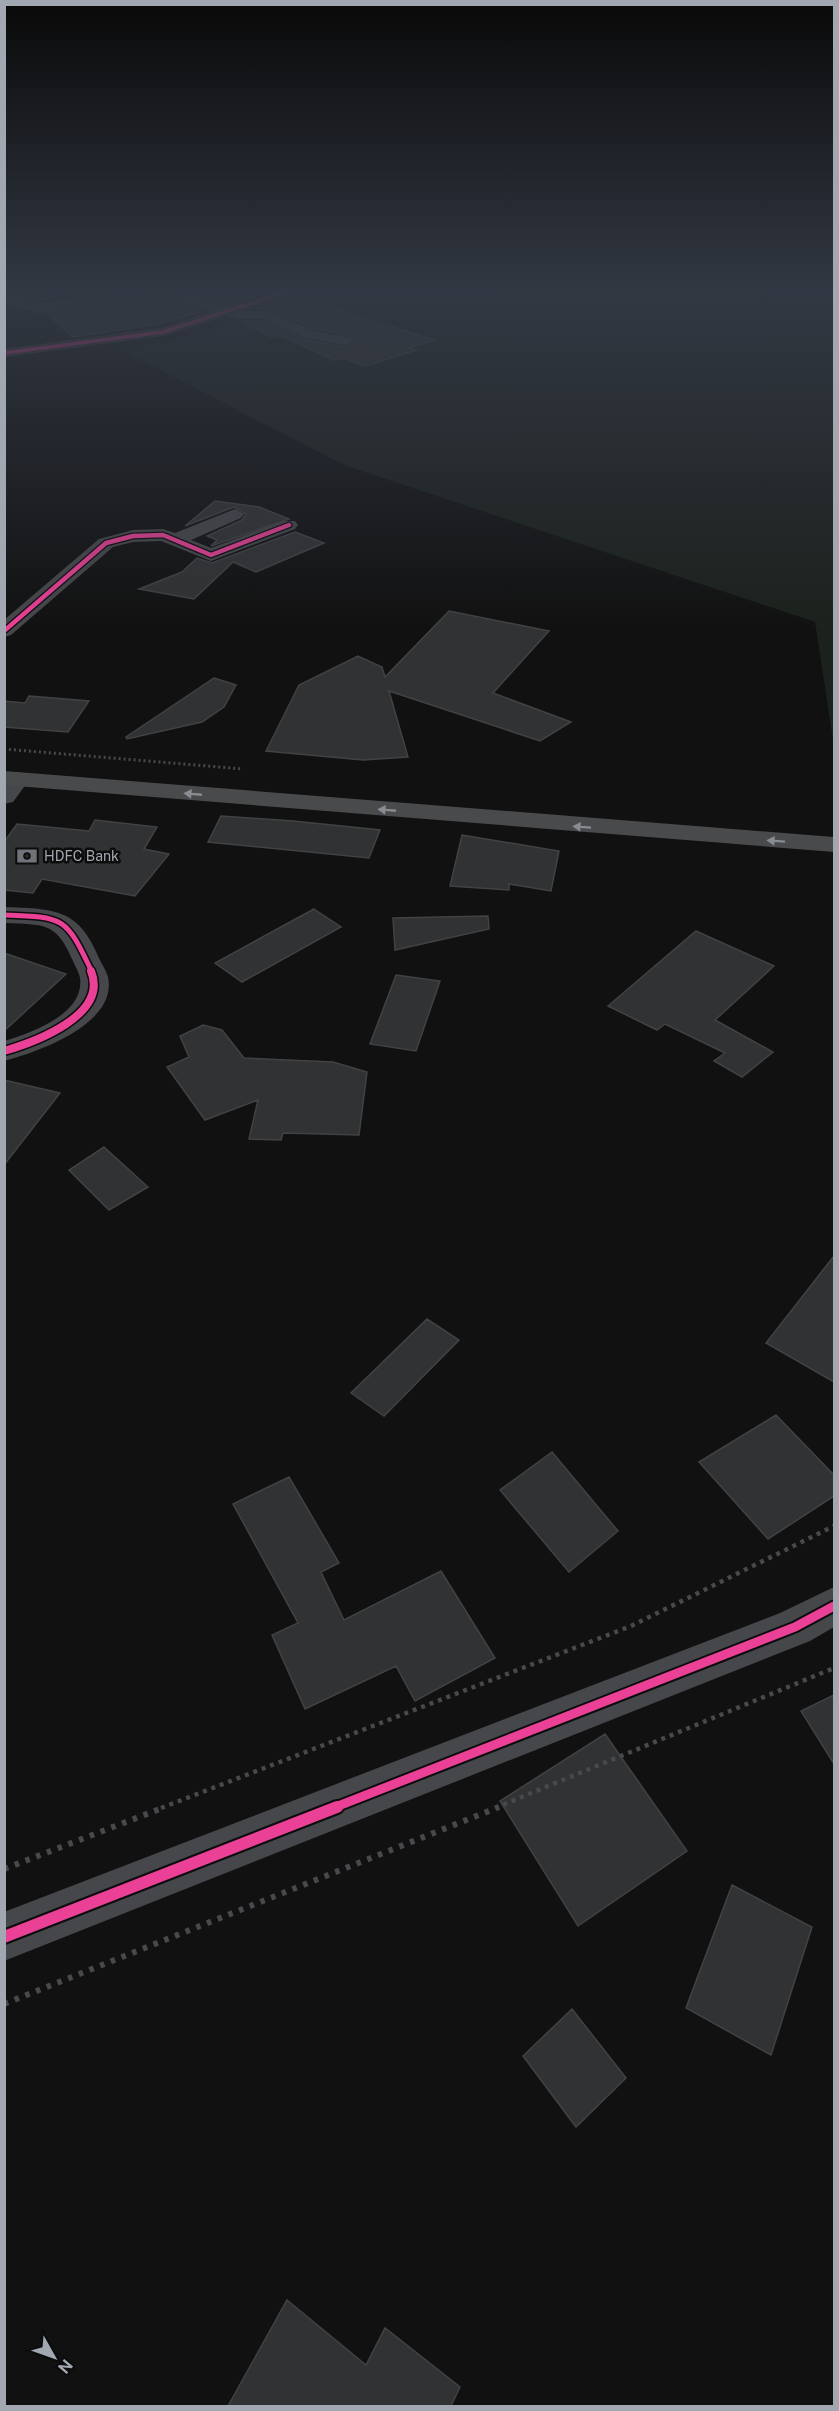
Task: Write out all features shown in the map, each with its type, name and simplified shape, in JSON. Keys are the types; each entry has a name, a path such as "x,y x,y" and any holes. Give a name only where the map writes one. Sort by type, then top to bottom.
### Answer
{"main road":[{"path":"8,779 497,803 834,826"},
{"path":"8,779 834,845"}],"street":[{"path":"175,540 235,514"},
{"path":"4,631 106,543 134,536 163,535 212,555 289,525"},
{"path":"4,915 57,920 66,925 81,946 94,979 91,997 80,1014 46,1036 4,1051"},
{"path":"4,1937 795,1627 834,1606"}],"path":[{"path":"4,1869 631,1626 834,1526"},
{"path":"4,2004 440,1831 834,1668"}],"shaded area":[{"path":"227,405 834,405 834,747 815,622 344,465"}],"building":[{"path":"215,501 259,507 289,519 211,546 217,540 207,536 242,520 246,514 234,507 185,526"},
{"path":"295,532 324,543 256,572 233,562 194,599 139,589 182,572 197,558 212,563"},
{"path":"449,611 549,631 493,693 571,722 540,741 389,691 408,757 363,760 266,751 299,685 358,656 382,667 385,677"},
{"path":"214,678 236,685 224,707 202,722 127,739 126,737"},
{"path":"29,696 89,701 68,732 4,727 4,701 25,703"},
{"path":"221,816 380,830 369,858 208,842"},
{"path":"95,820 157,827 144,849 169,854 135,896 42,879 33,893 4,890 4,842 17,824 89,831"},
{"path":"462,835 559,851 551,891 509,884 509,890 450,886"},
{"path":"314,909 341,927 242,982 215,963"},
{"path":"488,916 489,929 395,950 393,918"},
{"path":"696,931 774,966 715,1020 773,1052 742,1077 714,1061 725,1053 665,1024 657,1030 608,1006"},
{"path":"4,953 66,974 4,1031"},
{"path":"396,975 440,981 416,1051 370,1044"},
{"path":"203,1025 222,1030 244,1058 333,1062 367,1072 359,1135 283,1133 281,1140 249,1139 258,1100 205,1120 167,1067 189,1057 180,1036"},
{"path":"4,1080 60,1093 4,1165"},
{"path":"104,1147 148,1187 109,1210 69,1170"},
{"path":"834,1256 834,1382 766,1343"},
{"path":"427,1319 459,1340 384,1416 351,1393"},
{"path":"776,1415 834,1475 834,1496 768,1539 699,1462"},
{"path":"552,1452 618,1531 569,1572 500,1490"},
{"path":"289,1477 339,1563 321,1572 344,1620 441,1571 495,1658 415,1701 396,1666 305,1709 272,1635 298,1623 233,1504"},
{"path":"834,1695 834,1764 801,1711"},
{"path":"605,1734 687,1851 578,1926 500,1801"},
{"path":"732,1885 812,1927 771,2055 686,2008"},
{"path":"572,2009 626,2078 576,2127 523,2056"},
{"path":"287,2300 366,2365 385,2328 460,2387 451,2406 228,2406"}],"cycle path":[{"path":"4,631 106,543 133,536 163,535 211,555 289,525"},
{"path":"4,915 46,917 64,924 78,942 94,979 93,993 87,1005 76,1017 47,1035 4,1051"},
{"path":"4,1937 795,1627 834,1606"}],"place":[{"name":"HDFC Bank","path":"27,856"}]}
